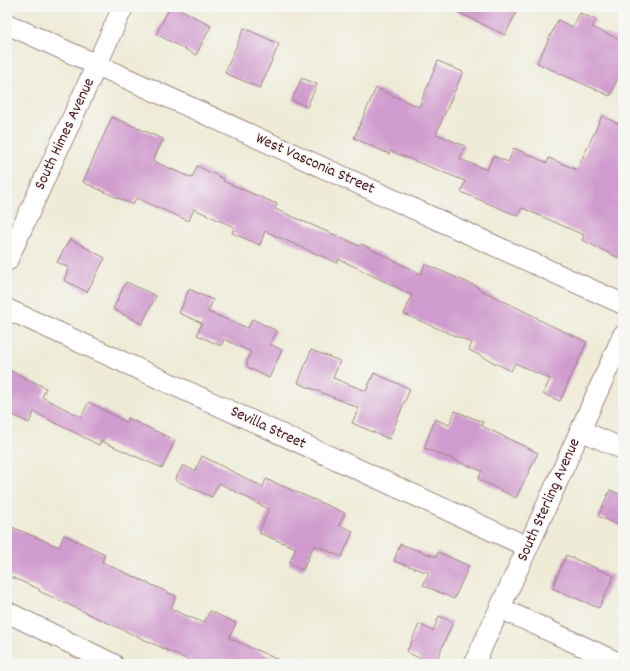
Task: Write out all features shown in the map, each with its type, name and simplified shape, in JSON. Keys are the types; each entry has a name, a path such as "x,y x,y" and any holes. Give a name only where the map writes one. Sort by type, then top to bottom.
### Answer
{"street":[{"name":"South Himes Avenue","path":"7,261 123,7"},
{"name":"West Vasconia Street","path":"7,24 623,304"},
{"name":"Sevilla Street","path":"7,309 528,547"},
{"name":"South Sterling Avenue","path":"474,664 623,335"},
{"path":"580,430 623,449"},
{"path":"500,608 621,664"},
{"path":"7,612 113,664"}],"building":[{"path":"170,7 176,7 211,26 196,55 156,34"},
{"path":"448,7 519,7 505,35"},
{"path":"580,13 596,20 592,27 623,41 623,66 610,96 537,63 558,20 573,27"},
{"path":"244,28 279,44 260,88 225,73"},
{"path":"438,61 463,72 436,134 465,146 460,159 487,170 493,156 508,162 514,148 547,163 549,158 577,170 602,116 623,126 623,260 582,240 584,235 522,208 518,216 461,192 465,181 390,151 389,154 354,138 376,88 419,107"},
{"path":"302,78 317,84 307,107 292,100"},
{"path":"112,117 163,139 153,161 192,178 197,166 224,179 223,181 277,204 275,209 360,246 361,244 421,274 425,264 478,287 477,288 538,318 537,319 587,342 560,401 543,394 550,379 515,363 511,371 469,350 472,343 404,314 412,295 339,259 337,263 265,231 260,245 232,233 234,227 194,209 189,221 136,198 133,205 83,182"},
{"path":"70,239 105,258 87,292 64,280 69,268 57,262"},
{"path":"126,282 156,296 142,324 113,309"},
{"path":"189,289 213,300 208,312 248,328 252,319 277,331 270,344 282,350 269,378 247,367 247,361 251,352 224,339 221,346 197,335 202,323 179,313"},
{"path":"311,350 340,361 333,378 366,391 374,373 410,389 389,439 352,423 359,408 298,383"},
{"path":"7,369 46,388 42,397 81,417 89,402 126,422 127,418 175,440 162,468 101,441 99,445 34,412 29,423 7,412"},
{"path":"455,411 483,422 482,426 538,453 516,498 478,479 482,471 424,448 435,419 449,425"},
{"path":"202,456 263,487 266,479 345,513 339,525 353,531 342,557 314,545 303,570 289,564 296,548 259,533 269,509 219,483 212,497 175,480 183,465 195,471"},
{"path":"610,490 623,496 623,527 598,516"},
{"path":"7,525 59,547 64,535 105,554 102,562 176,596 171,609 204,623 210,611 236,623 229,638 288,664 197,664 39,591 39,589 7,575"},
{"path":"400,544 436,557 438,552 469,566 454,599 423,585 429,573 394,561"},
{"path":"566,555 614,576 599,608 552,588"},
{"path":"439,616 453,622 435,664 419,664 421,659 407,652 419,624 433,631"}]}
